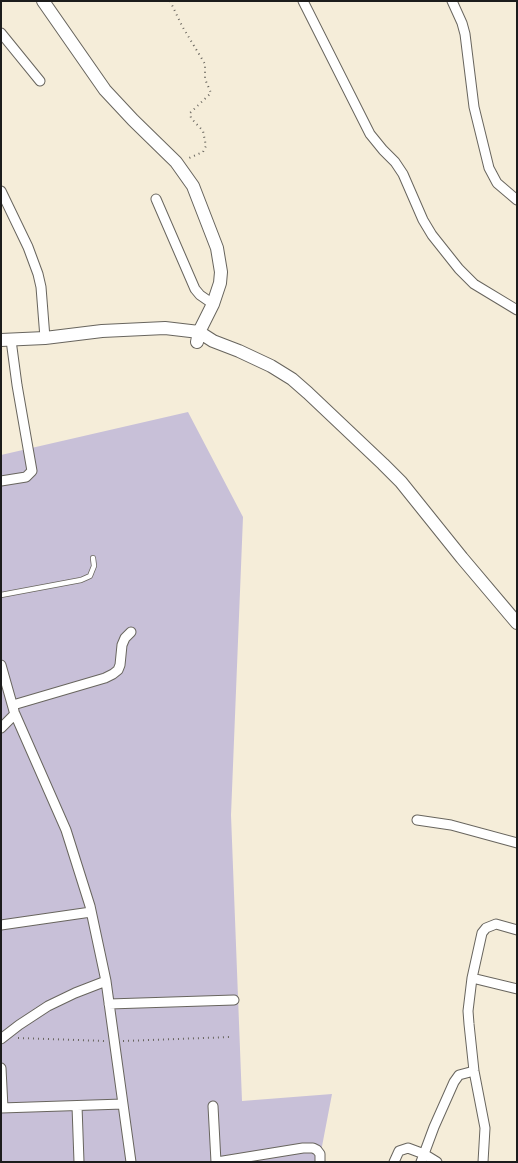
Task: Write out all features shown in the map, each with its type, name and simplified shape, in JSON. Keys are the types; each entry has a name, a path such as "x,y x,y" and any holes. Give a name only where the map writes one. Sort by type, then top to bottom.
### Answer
{"street":[{"path":"43,1 105,90 179,166 193,186 217,248 221,272 214,304 198,337"},
{"path":"303,1 370,134 396,162 432,235 459,269 474,284 517,310"},
{"path":"452,1 465,34 473,101 489,168 497,183 517,200"},
{"path":"1,34 40,81"},
{"path":"1,191 38,274 45,338"},
{"path":"156,199 195,289 200,295 214,304"},
{"path":"6,344 102,331 156,328 213,341 271,366 292,379 308,393 401,482 517,623"},
{"path":"6,344 141,335 198,337"},
{"path":"1,482 26,477 32,471 17,385 6,344"},
{"path":"10,703 105,678 113,674 118,670 122,645 130,632"},
{"path":"1,665 10,703 66,830 91,912 106,982 131,1162"},
{"path":"1,728 10,703"},
{"path":"417,820 451,825 517,843"},
{"path":"1,926 91,912"},
{"path":"483,1162 486,1128 474,1071 468,1011 472,978 482,933 486,928 496,924 517,930"},
{"path":"472,978 517,989"},
{"path":"3,1038 48,1006 74,993 106,982"},
{"path":"109,1004 234,1000"},
{"path":"1,1068 2,1108 123,1104"},
{"path":"422,1158 454,1082 459,1075 474,1071"},
{"path":"77,1106 79,1162"},
{"path":"213,1106 216,1162 303,1148 318,1150 320,1162"},
{"path":"394,1162 399,1151 408,1148 422,1158 437,1162"}],"lane":[{"path":"1,595 81,580 90,576 94,566 93,558"}],"path":[{"path":"170,1 186,33 205,64 205,79 211,94 190,114 191,118 203,131 206,142 205,150 179,166"},
{"path":"3,1038 114,1041 231,1037"}],"shaded area":[{"path":"188,412 243,517 231,815 242,1101 332,1094 319,1162 1,1162 1,455"}]}
